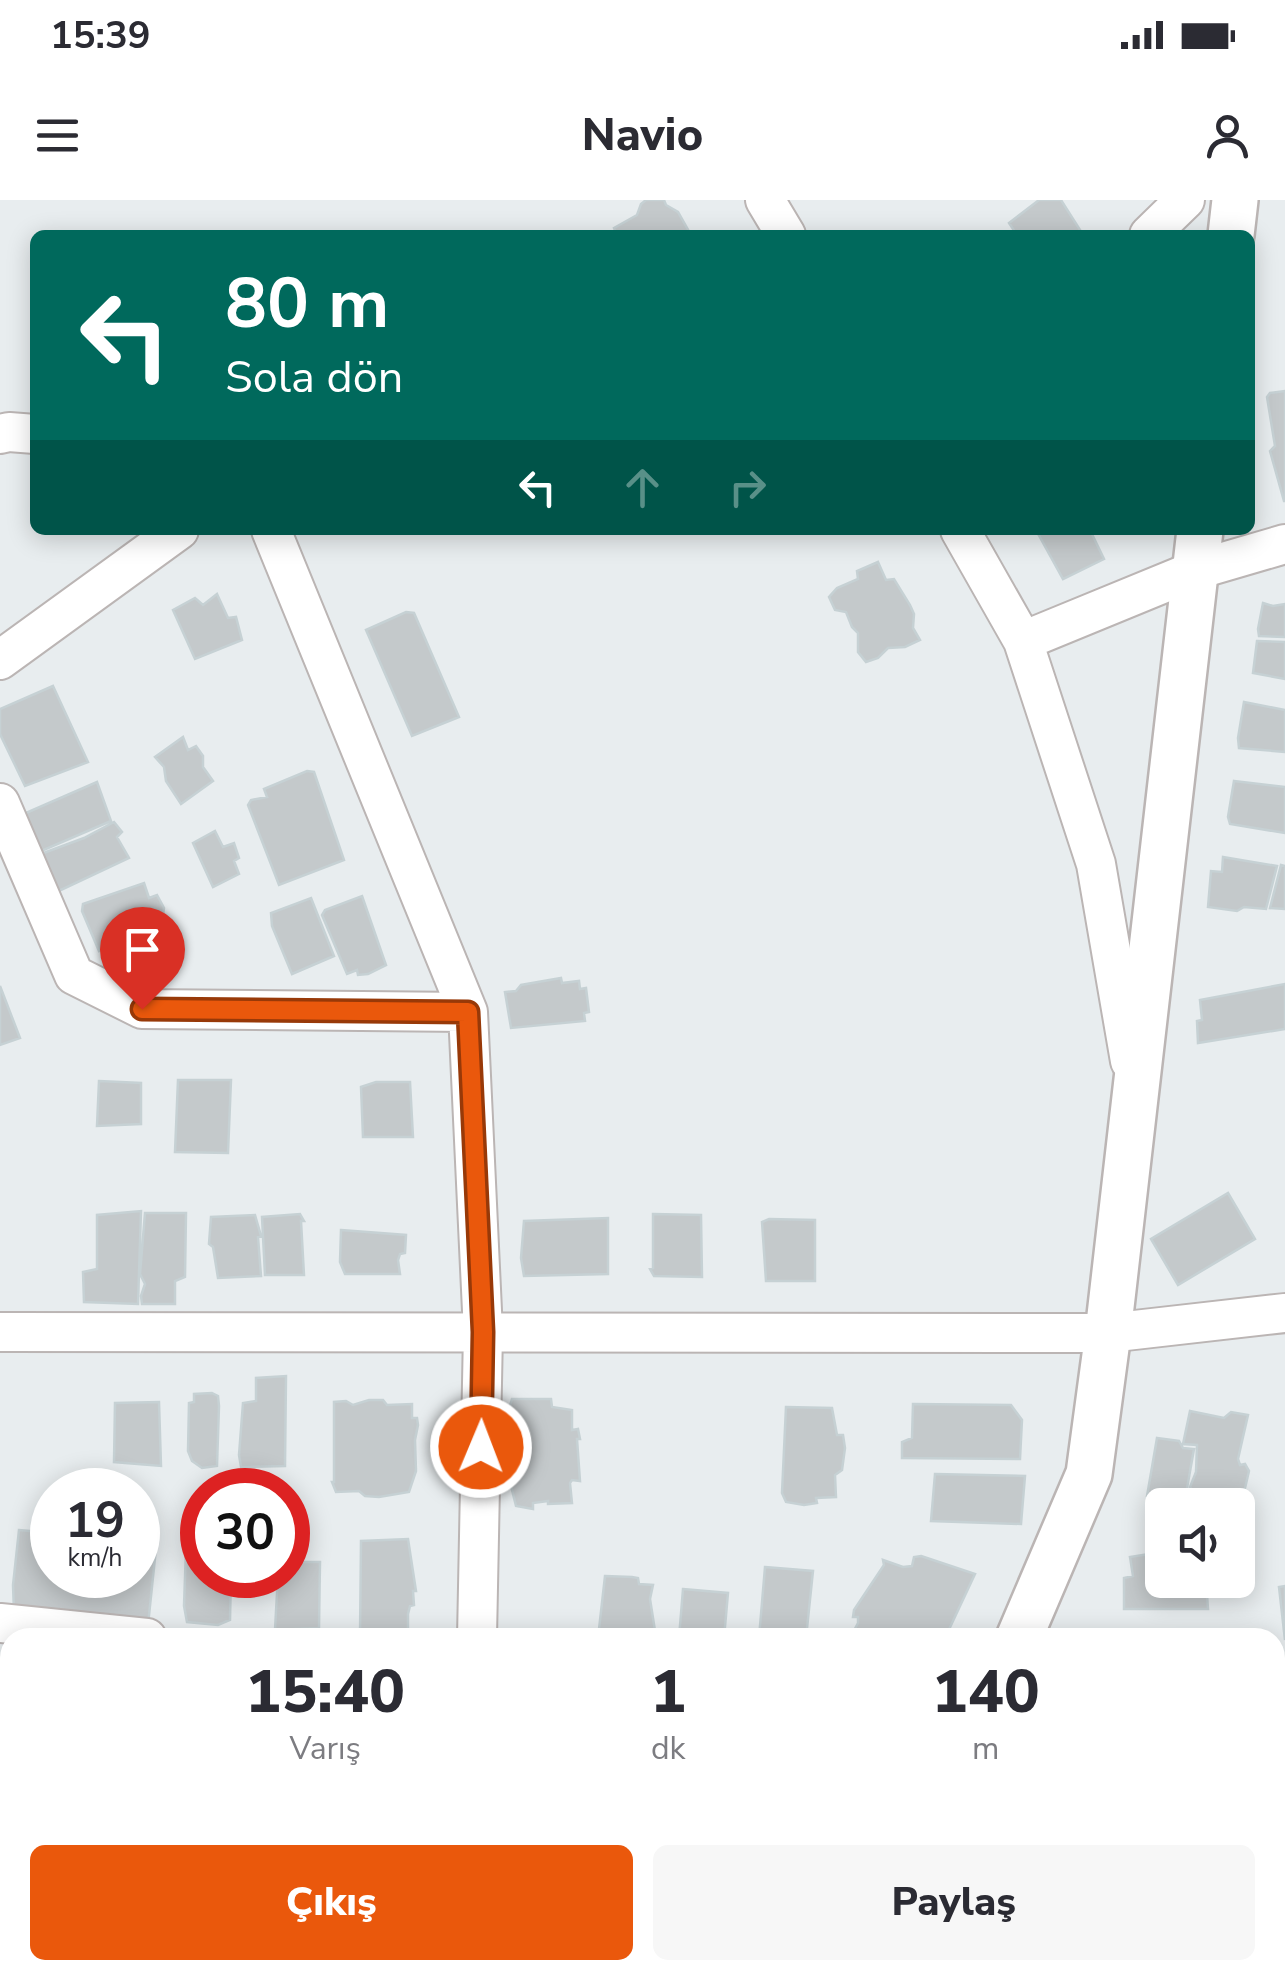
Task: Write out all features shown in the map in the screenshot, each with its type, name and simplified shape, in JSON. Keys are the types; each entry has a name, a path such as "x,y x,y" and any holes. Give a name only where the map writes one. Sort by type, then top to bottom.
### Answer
{"street":[{"path":"765,200 783,230"},
{"path":"1154,230 1185,200"},
{"path":"1232,230 1235,200"},
{"path":"0,434 30,434"},
{"path":"0,660 172,535"},
{"path":"273,535 468,1012 483,1332 477,1628"},
{"path":"963,535 1024,640 1096,864 1136,1092"},
{"path":"1024,640 1198,550 1285,544"},
{"path":"1023,1628 1089,1474 1198,550"},
{"path":"0,803 74,975 142,1009 468,1012"},
{"path":"0,1332 1108,1333 1285,1314"},
{"path":"0,1623 49,1628"}],"building":[{"path":"646,200 664,200 678,212 688,230 615,230 637,215"},
{"path":"1039,200 1061,200 1080,230 1014,230 1009,223"},
{"path":"1285,391 1284,501 1270,451 1275,446 1267,397"},
{"path":"1039,535 1092,535 1104,559 1063,579"},
{"path":"878,562 886,580 894,579 910,605 913,628 920,640 905,647 888,648 878,658 866,662 858,652 858,633 846,612 835,610 829,597 837,588 858,579 857,571"},
{"path":"217,594 228,618 236,617 242,640 195,659 173,610 195,598 203,605"},
{"path":"1263,603 1285,604 1285,637 1259,636"},
{"path":"406,612 414,613 459,717 412,736 366,630"},
{"path":"1257,641 1285,642 1285,679 1253,673"},
{"path":"53,686 88,762 25,786 0,734 0,709"},
{"path":"1244,702 1285,710 1285,752 1239,748"},
{"path":"183,737 188,750 196,746 203,756 203,767 213,781 181,804 166,781 164,767 155,757"},
{"path":"307,771 314,772 344,860 279,885 248,805 251,800 267,797 264,789"},
{"path":"1234,781 1285,787 1285,833 1230,824"},
{"path":"97,782 111,821 39,852 12,815 26,813"},
{"path":"114,822 122,832 117,837 129,858 46,897 30,858"},
{"path":"215,831 223,847 234,843 239,874 213,887 193,843"},
{"path":"1223,857 1277,866 1266,909 1208,907 1211,871 1222,872"},
{"path":"1281,865 1285,866 1285,909 1270,908"},
{"path":"144,883 149,898 157,895 164,908 162,923 169,940 127,964 117,943 99,951 82,911 83,904"},
{"path":"362,896 386,965 368,974 358,975 357,970 347,974 322,915 325,910"},
{"path":"311,898 334,956 292,974 272,926 271,913"},
{"path":"561,978 562,983 579,981 580,989 586,988 589,1012 584,1013 585,1021 511,1028 505,992"},
{"path":"1285,984 1285,1029 1198,1043 1200,1000"},
{"path":"0,986 20,1038 0,1045"},
{"path":"178,1080 231,1080 228,1153 175,1152"},
{"path":"99,1081 141,1083 141,1124 97,1126"},
{"path":"376,1082 410,1082 413,1137 363,1137 361,1087"},
{"path":"1228,1193 1255,1239 1178,1285 1151,1239"},
{"path":"141,1211 138,1304 84,1302 83,1272 97,1269 97,1215"},
{"path":"145,1213 186,1213 185,1277 175,1281 175,1304 142,1304"},
{"path":"300,1214 304,1221 304,1275 265,1275 262,1217"},
{"path":"653,1214 701,1215 702,1277 654,1276 650,1269"},
{"path":"255,1215 261,1236 261,1276 218,1278 213,1247 209,1244 211,1217"},
{"path":"608,1218 608,1274 524,1276 524,1221"},
{"path":"815,1220 815,1281 766,1281 762,1222"},
{"path":"341,1230 406,1235 405,1253 398,1260 400,1274 345,1274 340,1262"},
{"path":"286,1376 285,1466 241,1467 243,1403 256,1401 256,1378"},
{"path":"194,1394 218,1396 217,1466 202,1468 192,1461 188,1451 189,1403 194,1402"},
{"path":"512,1399 551,1399 552,1407 572,1410 572,1430 578,1429 580,1439 580,1481 570,1483 572,1503 533,1503 533,1509 516,1506 510,1482 517,1472 518,1438 517,1434 512,1435"},
{"path":"383,1400 387,1405 412,1404 412,1418 417,1418 418,1425 416,1471 409,1492 379,1497 365,1496 359,1491 336,1492 332,1482 334,1402 353,1405"},
{"path":"159,1402 161,1466 114,1462 115,1403"},
{"path":"913,1404 1011,1405 1022,1420 1020,1459 902,1458 902,1442 912,1438"},
{"path":"786,1407 832,1408 837,1435 843,1435 845,1448 842,1470 835,1475 836,1497 816,1498 817,1503 804,1505 786,1502 782,1493"},
{"path":"1190,1411 1224,1418 1231,1412 1248,1415 1238,1459 1249,1471 1245,1488 1191,1488 1197,1445 1183,1444"},
{"path":"1157,1438 1179,1441 1183,1448 1194,1449 1187,1488 1148,1488"},
{"path":"935,1474 1025,1476 1021,1524 931,1521"},
{"path":"19,1530 30,1531 30,1598 151,1598 148,1625 14,1612"},
{"path":"408,1539 416,1591 408,1628 360,1628 361,1541"},
{"path":"1145,1555 1145,1598 1207,1598 1208,1609 1124,1609 1124,1578 1133,1576 1130,1557"},
{"path":"914,1557 975,1574 950,1628 855,1628 858,1617 853,1617 854,1610 884,1565 883,1560 903,1567 912,1566"},
{"path":"310,1562 320,1562 319,1628 275,1628 277,1598 310,1598"},
{"path":"765,1567 813,1571 807,1628 760,1628"},
{"path":"605,1576 638,1578 639,1584 653,1585 650,1599 655,1628 599,1628"},
{"path":"1285,1586 1285,1628 1284,1628 1279,1587"},
{"path":"683,1589 728,1593 725,1628 680,1628"},
{"path":"184,1598 230,1598 230,1620 218,1625 187,1622"}],"route":[{"path":"142,1009 468,1012 483,1332 481,1447"}]}
